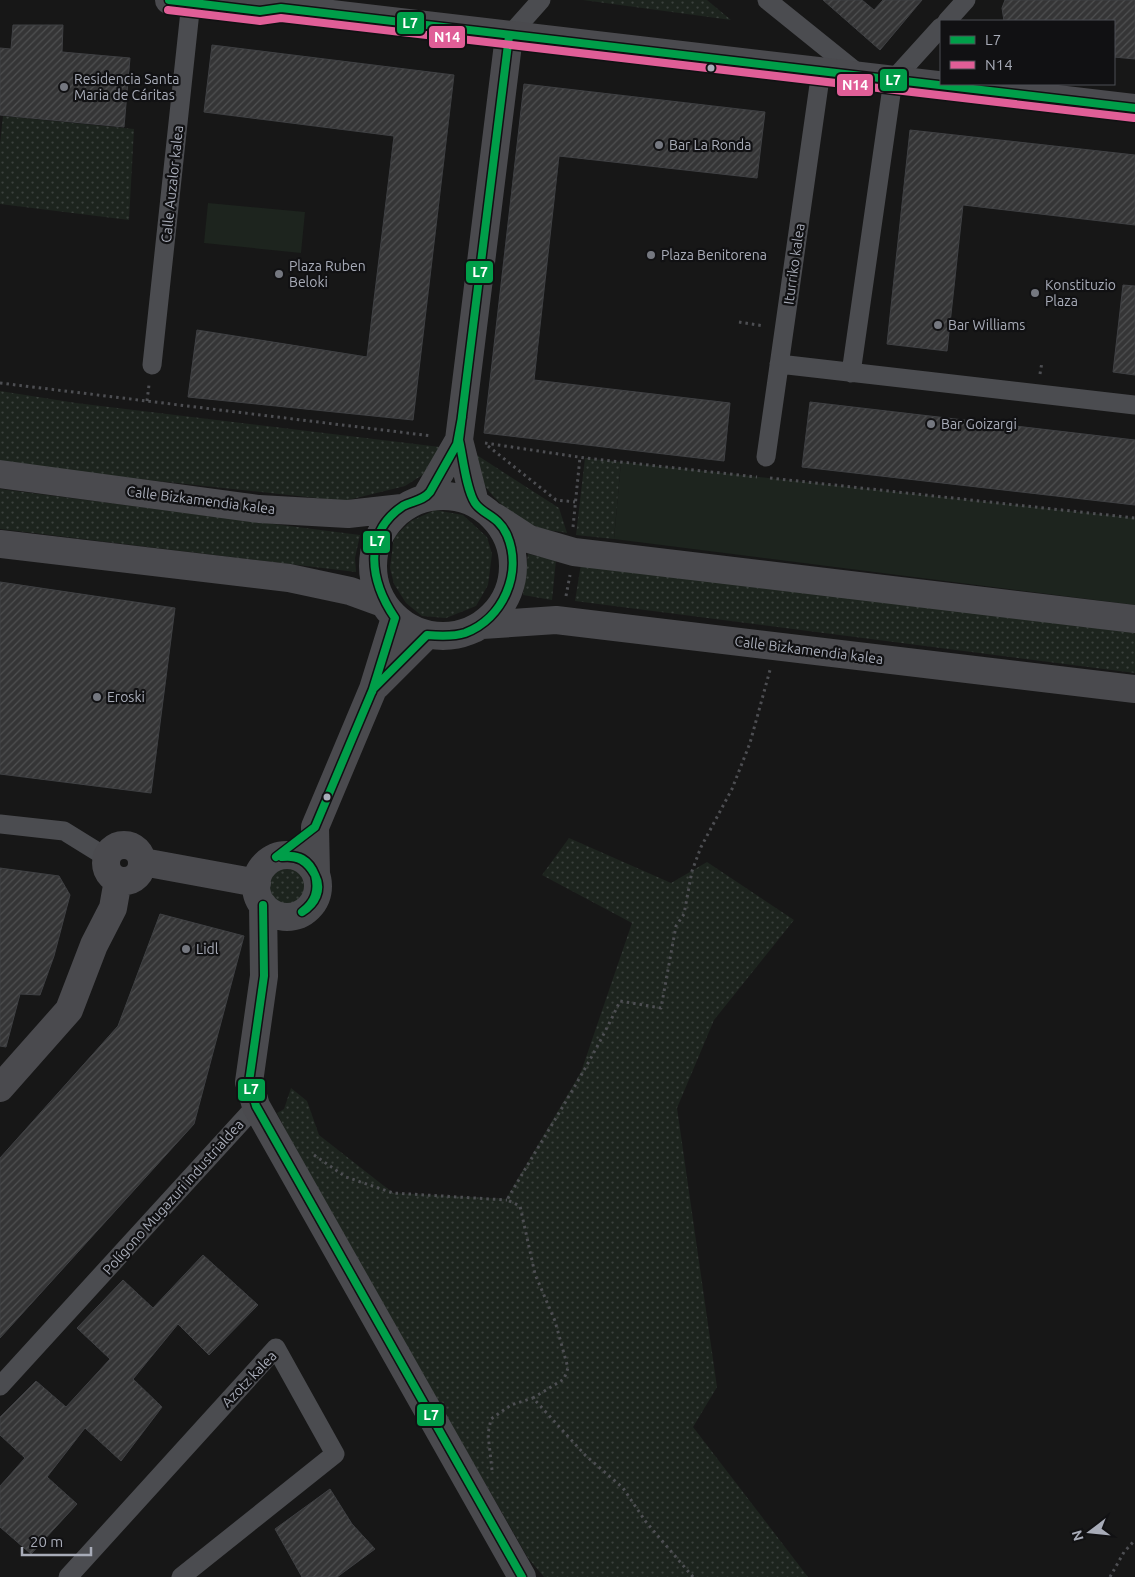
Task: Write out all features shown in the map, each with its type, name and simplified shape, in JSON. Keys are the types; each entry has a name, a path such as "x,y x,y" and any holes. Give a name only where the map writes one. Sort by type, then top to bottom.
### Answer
{"main road":[{"path":"180,1 260,11 272,4 509,36 1135,108"},
{"path":"0,544 289,578 350,591 389,611 410,629 427,635 456,635 482,625 500,608 511,586 513,562 508,538 485,510 459,440 509,36"},
{"path":"112,869 124,882 135,878 142,868 142,862 260,894 279,916 288,917 307,910 314,903 318,883 316,874 315,827 373,689 389,611 375,583 372,562 376,541 387,522 414,502 459,440"},
{"name":"Calle Bizkamendia kalea","path":"0,474 259,509 348,514 414,502"},
{"path":"414,502 443,495 460,497 485,510 528,540 574,552 1135,619"},
{"name":"Calle Bizkamendia kalea","path":"482,625 556,620 1135,689"},
{"path":"373,689 427,635"},
{"path":"315,827 263,867 260,894 264,976 250,1082 256,1106 522,1577"},
{"path":"276,857 285,855 303,860 316,874"},
{"path":"0,1088 69,1010 94,945 112,908 112,869"},
{"path":"264,976 288,917"}],"street":[{"path":"509,36 542,0"},
{"path":"767,0 861,76"},
{"path":"948,20 966,0"},
{"name":"Calle Auzalor kalea","path":"152,366 180,1"},
{"path":"851,373 893,80 940,28"},
{"name":"Iturriko kalea","path":"766,457 821,72"},
{"path":"779,364 1135,406"},
{"path":"0,824 64,831 112,869"},
{"name":"Polígono Mugazuri industrialdea","path":"0,1386 256,1106"},
{"name":"Azotz kalea","path":"68,1577 276,1348 335,1454 181,1577"}],"path":[{"path":"0,383 459,440"},
{"path":"575,502 556,500 483,443 580,457 1135,518"},
{"path":"573,535 580,457"},
{"path":"506,1200 581,1072 597,1050 620,1001 661,1008 676,926 684,914 692,871 701,847 732,789 750,743 768,679"},
{"path":"286,1161 309,1152 346,1177 393,1194 506,1200 520,1206 535,1274 555,1321 568,1368 564,1380 533,1398 512,1405 491,1418 488,1434 492,1456 492,1483 482,1506"},
{"path":"533,1398 585,1456 623,1488 646,1522 693,1577"},
{"path":"1110,1577 1124,1552 1135,1540"}],"shaded area":[{"path":"583,0 707,0 731,20"},
{"path":"3,116 134,129 129,220 0,204 0,144"},
{"path":"208,203 305,212 301,253 204,243"},
{"path":"0,391 76,403 440,447 432,469 405,486 344,501 0,464"},
{"path":"469,450 559,508 567,533 546,530 528,523 505,507 485,487 472,463"},
{"path":"585,458 621,462 614,539 576,535"},
{"path":"621,462 1135,518 1135,605 614,539"},
{"path":"0,489 360,535 355,558 356,572 0,529"},
{"path":"435,510 463,515 487,537 492,554 488,585 476,606 446,618 422,616 406,603 394,584 390,568 394,537 411,521"},
{"path":"528,554 556,560 552,600 523,595"},
{"path":"581,564 1135,633 1135,673 575,601"},
{"path":"569,838 671,883 707,862 794,920 714,1020 677,1108 717,1387 693,1427 808,1577 544,1577 528,1558 336,1226 277,1113 284,1109 291,1088 307,1101 319,1135 393,1193 506,1199 581,1072 632,923 542,875"},
{"path":"284,860 303,863 310,870 313,877 315,886 311,902 298,913 286,914 273,911 260,883 269,866"}],"building":[{"path":"823,0 862,0 874,10 883,0 922,0 880,50"},
{"path":"1005,0 1135,0 1135,59 1115,57 1115,20 1004,20 1002,8"},
{"name":"Residencia Santa Maria de Cáritas","path":"13,25 63,25 62,52 130,58 124,127 0,115 0,48 11,49"},
{"path":"212,45 454,75 413,420 188,397 197,330 367,357 394,136 204,112"},
{"path":"524,84 765,112 757,178 559,156 534,380 730,403 724,461 484,433"},
{"path":"910,130 1135,155 1135,225 963,205 947,351 887,344"},
{"path":"1123,285 1135,286 1135,375 1113,372"},
{"path":"810,402 1135,440 1135,505 802,467"},
{"path":"0,582 175,608 151,793 0,774"},
{"path":"0,868 59,876 70,895 54,956 40,995 20,994 6,1047 0,1046"},
{"path":"160,914 244,936 194,1124 0,1338 0,1158 118,1026"},
{"path":"203,1255 258,1305 209,1355 178,1324 133,1379 162,1407 121,1461 85,1428 47,1477 77,1504 31,1554 0,1527 0,1486 25,1458 0,1435 0,1417 36,1381 66,1407 110,1359 77,1328 123,1280 153,1308"},
{"path":"330,1489 352,1524 375,1549 337,1577 302,1577 275,1529"}],"transit line":[{"name":"L7","path":"169,0 260,11 281,8 1135,108"},
{"name":"N14","path":"168,10 260,21 281,18 1134,118"},
{"name":"L7","path":"276,857 315,827 373,689 427,635 441,636 465,633 490,617 499,606 511,579 513,564 507,535 499,523 475,503 467,481 459,440 509,36"},
{"name":"L7","path":"372,692 395,618 380,590 376,575 374,559 376,545 381,530 390,517 403,506 421,499 430,492 457,444 462,417"},
{"name":"L7","path":"282,857 293,856 302,859 310,865 315,875"},
{"name":"L7","path":"282,857 293,857 302,860 315,875"},
{"name":"L7","path":"302,912 315,896 315,875"},
{"name":"L7","path":"302,912 311,905 318,891 315,875"},
{"name":"L7","path":"263,905 264,976 249,1082 256,1106 522,1577"}],"place":[{"name":"Residencia Santa Maria de Cáritas","path":"64,87"},
{"name":"Bar La Ronda","path":"659,145"},
{"name":"Plaza Benitorena","path":"651,255"},
{"name":"Plaza Ruben Beloki","path":"279,274"},
{"name":"Konstituzio Plaza","path":"1035,293"},
{"name":"Bar Williams","path":"938,325"},
{"name":"Bar Goizargi","path":"931,424"},
{"name":"Eroski","path":"97,697"},
{"name":"Lidl","path":"186,949"}]}
